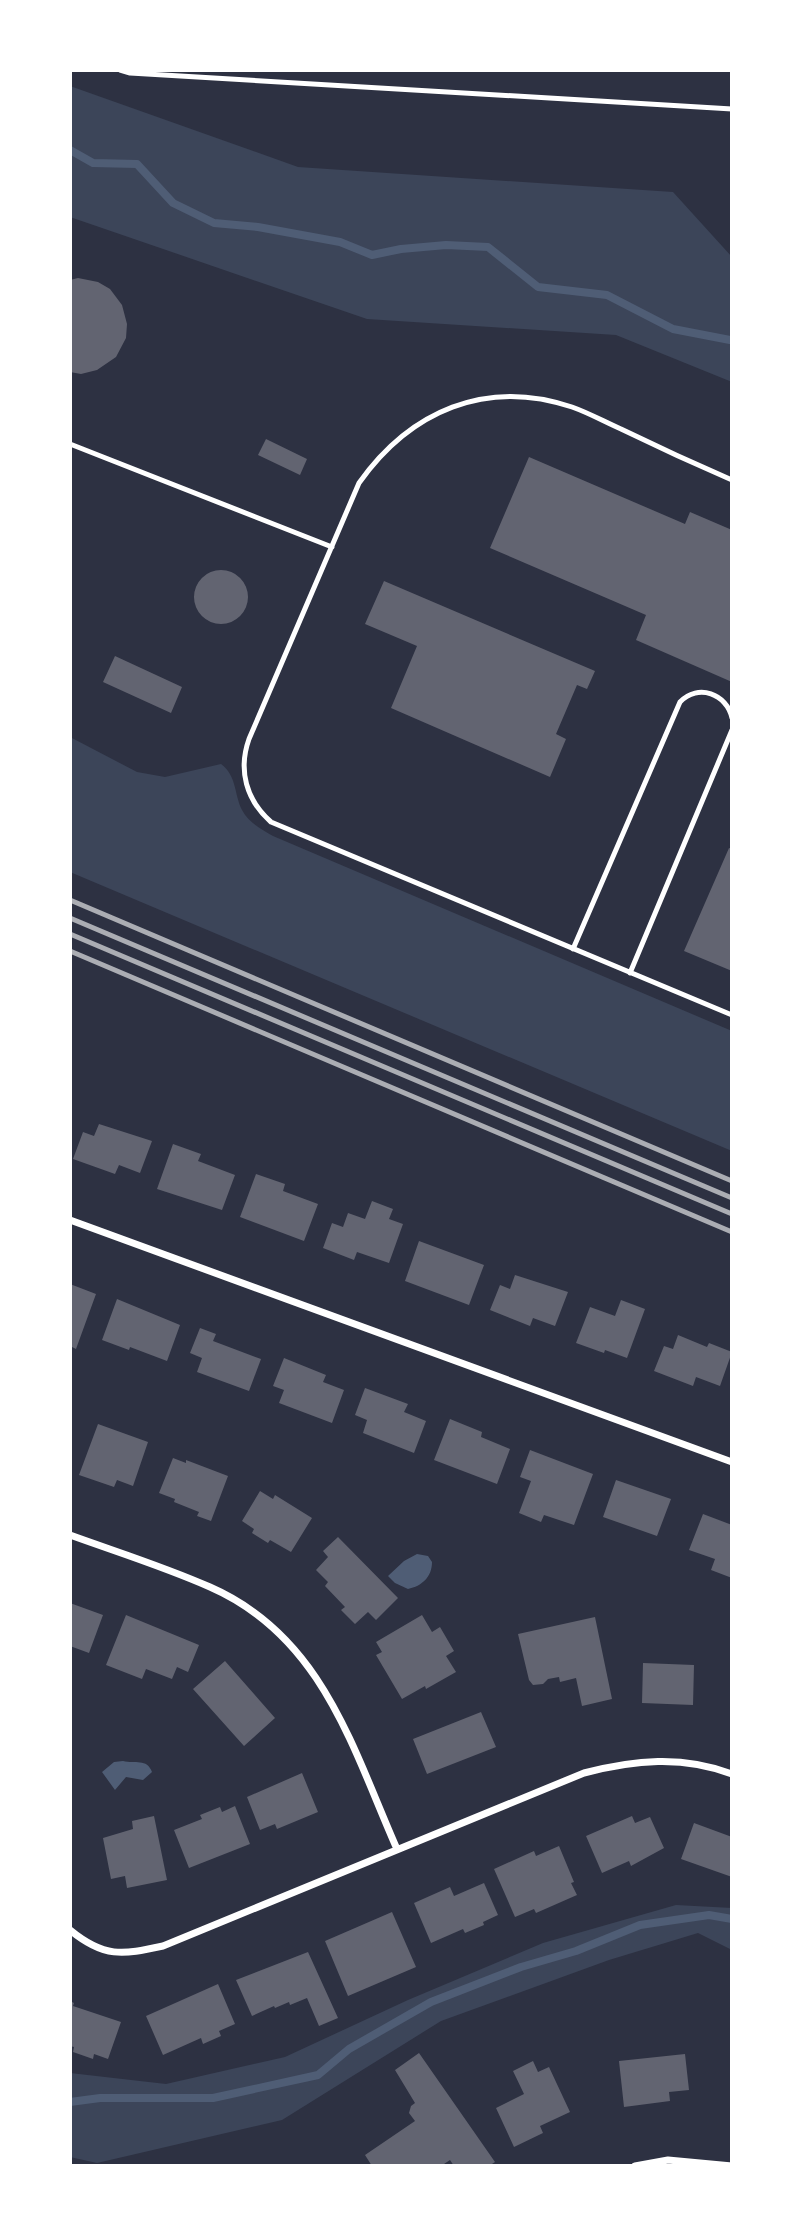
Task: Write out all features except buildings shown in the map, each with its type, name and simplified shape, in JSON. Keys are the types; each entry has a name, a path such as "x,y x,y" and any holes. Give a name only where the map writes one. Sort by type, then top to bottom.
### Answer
{"street":[{"path":"70,1220 732,1462"},
{"path":"70,1535 211,1587 246,1606 278,1630 303,1657 342,1720 397,1849"},
{"path":"70,1930 85,1942 108,1952 136,1952 163,1946 584,1773 620,1764 654,1760 685,1762 732,1774"},
{"path":"635,2166 668,2160 732,2166"}],"lane":[{"path":"120,70 130,73 732,109"},
{"path":"732,480 573,408 543,400 511,396 479,399 424,421 398,437 377,458 359,483 243,755 248,790 254,804 271,822 732,1015"},
{"path":"70,444 332,547"},
{"path":"573,949 680,702 687,694 698,691 708,693 719,697 726,704 732,718"},
{"path":"630,973 732,730"}],"shaded area":[{"path":"70,86 298,167 673,192 732,257 732,382 616,335 367,319 70,217"},
{"path":"70,737 137,772 165,777 221,764 233,780 239,804 245,815 273,836 732,1031 732,1151 70,872"},
{"path":"417,1554 428,1556 432,1562 430,1572 422,1583 408,1589 388,1576 404,1561"},
{"path":"114,1762 144,1763 152,1772 143,1780 126,1777 115,1790 102,1772"},
{"path":"676,1905 732,1908 732,1950 698,1933 609,1960 441,2021 282,2120 97,2163 70,2157 70,2073 166,2084 285,2057 408,2000 543,1943"}],"waterway":[{"path":"70,150 93,163 137,164 173,203 214,223 258,227 340,242 372,255 446,245 488,247 538,287 607,295 673,329 730,340"},
{"path":"70,2102 100,2098 213,2098 318,2075 349,2049 431,2002 521,1967 576,1951 640,1925 709,1915 732,1919"}],"railway":[{"path":"70,900 732,1181"},
{"path":"70,918 732,1198"},
{"path":"70,934 732,1214"},
{"path":"70,951 732,1232"}]}
